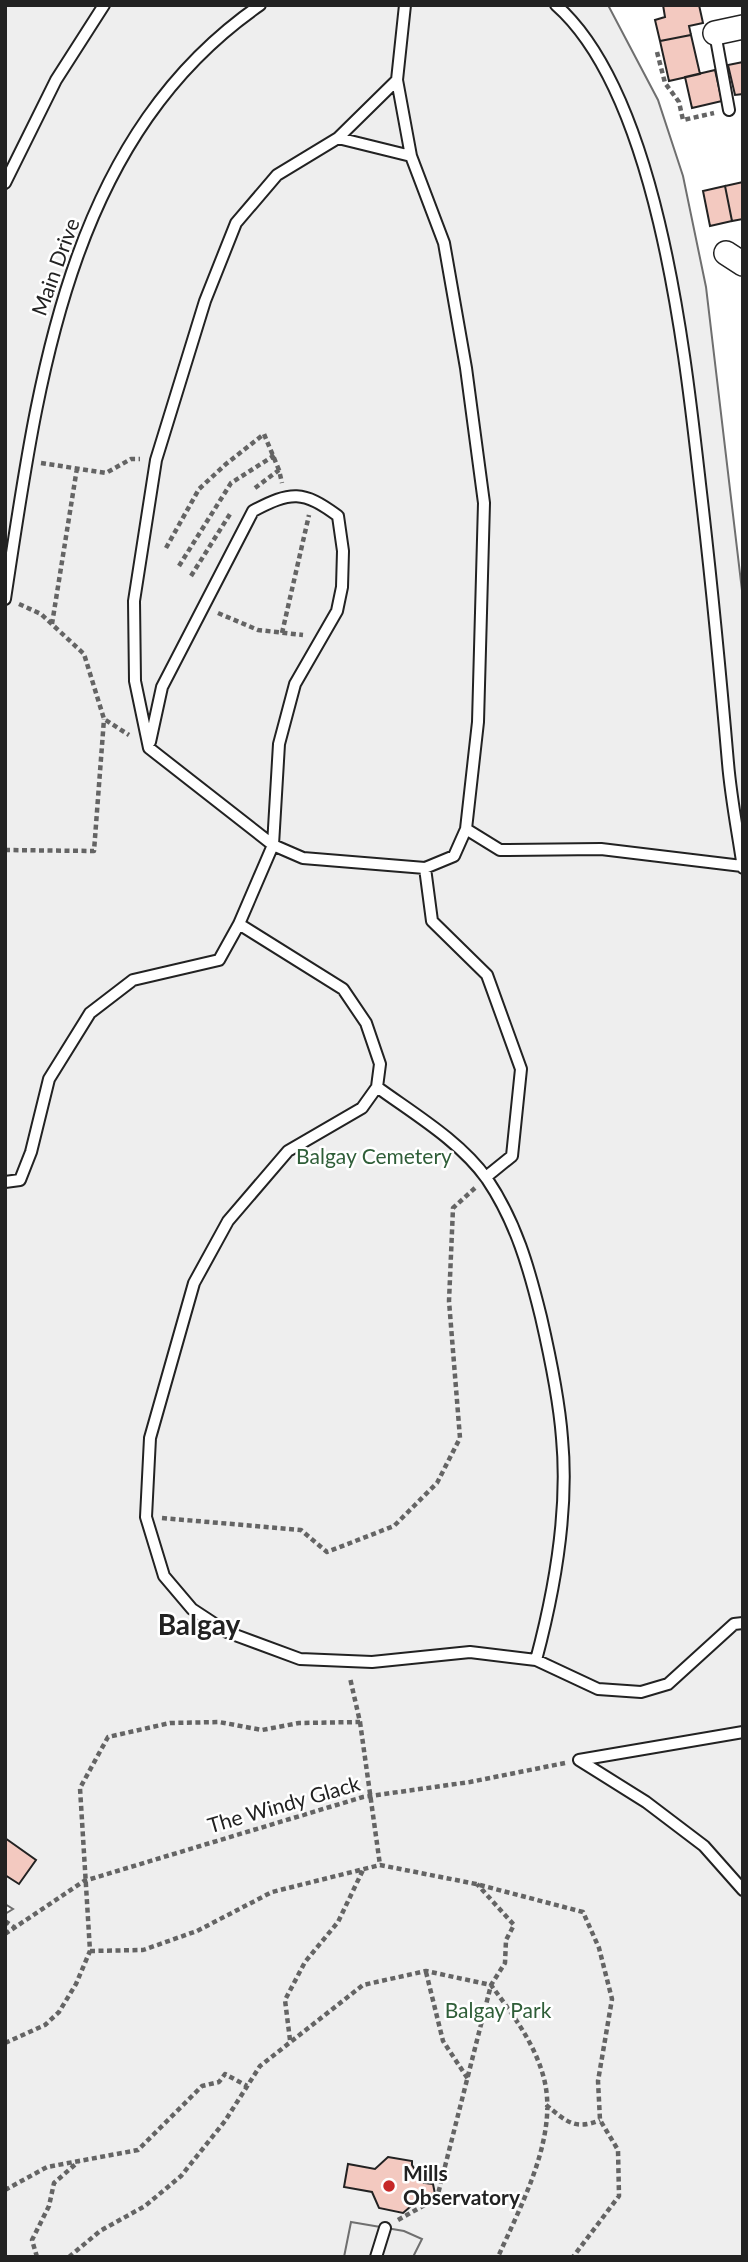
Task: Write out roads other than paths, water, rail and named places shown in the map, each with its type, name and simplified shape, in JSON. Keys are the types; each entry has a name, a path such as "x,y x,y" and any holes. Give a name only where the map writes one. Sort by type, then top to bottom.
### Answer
{"street":[{"path":"715,33 743,27"}],"lane":[{"path":"6,181 57,80 104,5"},
{"name":"Main Drive","path":"5,598 45,359 74,261 116,169 168,86 232,25 260,5"},
{"path":"397,80 338,138 277,176 236,223 205,301 156,460 134,601 135,681 149,748 273,845 303,858 425,868 454,856 466,829 478,722 484,503 444,243 411,156 397,80 405,5"},
{"path":"466,829 500,849 601,849 743,867 729,768 716,618 686,360 666,252 632,130 594,52 556,5"},
{"path":"715,33 729,110"},
{"path":"338,138 411,156"},
{"path":"5,1182 20,1180 31,1152 49,1079 90,1013 133,980 219,960 239,924 273,845 279,744 295,684 337,611 342,587 343,551 338,516 312,497 279,498 253,511 162,687 149,748"},
{"path":"425,868 432,921 487,975 522,1069 512,1156 486,1177"},
{"path":"239,924 343,989 366,1023 380,1064 377,1087 362,1108 288,1151 228,1221 194,1283 150,1438 146,1517 164,1576 192,1609 227,1632 300,1659 372,1662 470,1652 536,1660 598,1689 641,1692 668,1684 734,1623 743,1623"},
{"path":"377,1087 461,1150 486,1177 507,1212 527,1258 547,1344 563,1439 562,1493 553,1595 536,1660"},
{"path":"743,1732 579,1760 646,1802 704,1846 743,1890"},
{"path":"376,2257 385,2228"}],"place":[{"name":"Mills Observatory","path":"389,2186"}],"district":[{"name":"Balgay","path":"199,1625"}],"park label":[{"name":"Balgay Cemetery","path":"374,1157"},
{"name":"Balgay Park","path":"498,2011"}]}
